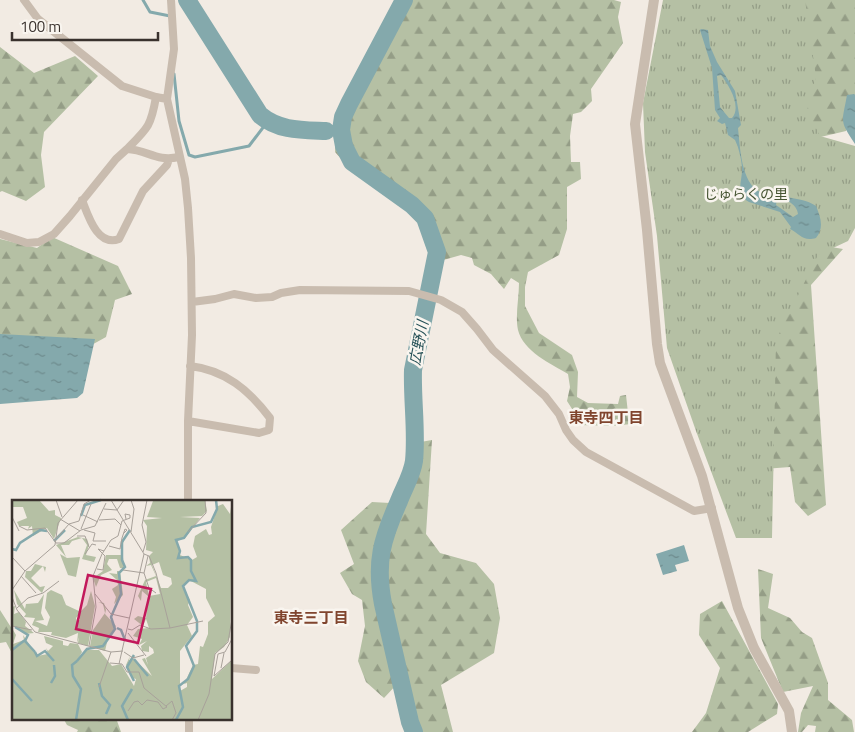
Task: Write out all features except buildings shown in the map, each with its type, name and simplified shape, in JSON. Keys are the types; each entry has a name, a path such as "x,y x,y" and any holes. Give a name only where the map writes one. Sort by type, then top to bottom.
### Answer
{"street":[{"path":"24,0 38,19 122,86 167,99"},
{"path":"29,8 35,0"},
{"path":"170,0 174,49 167,99 188,208 192,302 188,421 188,500"},
{"path":"654,0 635,124 657,344 667,384 712,508 738,608 754,648 789,710 792,732"},
{"path":"0,234 27,244 39,242 54,234 116,158 148,128 156,97"},
{"path":"127,149 136,149 154,157 169,159 179,156"},
{"path":"82,200 93,227 101,236 115,240 119,239 143,191 167,165 169,159"},
{"path":"192,302 234,294 256,298 272,297 281,293 300,290 409,291 441,300 462,312 493,350 522,378 545,396 559,414 566,430 586,452 694,511 712,508"},
{"path":"188,421 258,433 269,430 270,418 238,383 208,369 190,366"},
{"path":"232,668 256,670"}],"green space":[{"path":"396,0 614,0 621,2 618,17 623,43 591,89 592,101 581,112 573,114 570,136 571,162 580,162 581,179 567,187 567,229 559,255 528,272 525,287 525,306 539,333 572,355 578,372 577,397 588,403 618,404 620,396 626,395 628,413 641,414 631,424 613,426 579,425 568,418 574,412 567,401 570,387 568,374 532,351 521,338 518,330 519,283 511,278 504,289 491,274 474,265 472,258 461,255 440,261 437,237 422,209 394,183 376,175 352,171 335,152 335,116"},
{"name":"じゅらくの里","path":"663,0 805,0 816,77 807,110 820,136 855,146 855,228 848,241 818,255 776,340 772,538 736,538 667,348 657,236 645,152 643,103"},
{"path":"782,0 855,0 855,100 846,131 812,139"},
{"path":"0,47 34,73 75,56 98,76 44,132 41,155 45,187 26,201 2,191 0,192"},
{"path":"52,237 118,266 132,294 115,300 106,337 88,347 0,338 0,239 37,248"},
{"path":"808,243 843,249 811,285 826,505 808,516 795,502 790,467 764,469 766,350"},
{"path":"432,440 426,534 440,553 476,563 494,584 500,618 494,653 441,685 453,732 406,732 398,683 384,698 366,682 358,661 365,626 362,600 352,594 340,573 354,564 341,530 372,502 390,503 408,470 409,444"},
{"path":"758,569 773,574 768,608 790,618 802,632 812,638 828,683 828,700 852,720 854,732 815,732 816,726 808,725 802,732 798,732 801,713 813,686 783,692 761,638"},
{"path":"722,601 778,704 777,714 748,732 692,732 706,713 720,668 699,635 700,614"},
{"path":"0,610 12,629 12,653 6,642 0,643"},
{"path":"64,720 117,720 121,732 77,732 78,730 67,725"}],"water":[{"path":"700,30 708,30 710,46 717,62 735,91 741,125 738,128 741,154 745,173 749,181 760,192 802,200 816,206 821,223 819,234 816,238 808,239 802,237 790,229 791,227 780,212 744,199 740,191 742,167 740,153 735,140 728,135 725,123 722,124 717,121 720,118 715,110 712,68","holes":["721,75 728,84 735,102 736,108 732,118 729,118 720,107 717,76","780,198 792,203 798,214 793,217 776,205 777,199"]},
{"path":"854,94 855,144 846,130 843,121 847,95"},
{"path":"0,334 95,339 83,393 77,398 0,404"},
{"path":"684,545 689,561 675,565 677,571 663,575 656,554"}],"waterway":[{"path":"143,0 150,12 170,16 170,18"},
{"path":"187,0 260,115 283,127 326,131"},
{"name":"広野川","path":"404,0 349,104 343,117 341,130 344,146 352,162 412,205 425,218 437,252 413,370 414,461 410,476 388,527 380,563 383,604 410,722 414,732"},
{"path":"174,74 179,121 189,155 195,157 249,146 268,121"},
{"name":"広野川","path":"336,130 341,130"}],"district":[{"name":"東寺四丁目","path":"606,418"},
{"name":"東寺三丁目","path":"311,618"}]}
